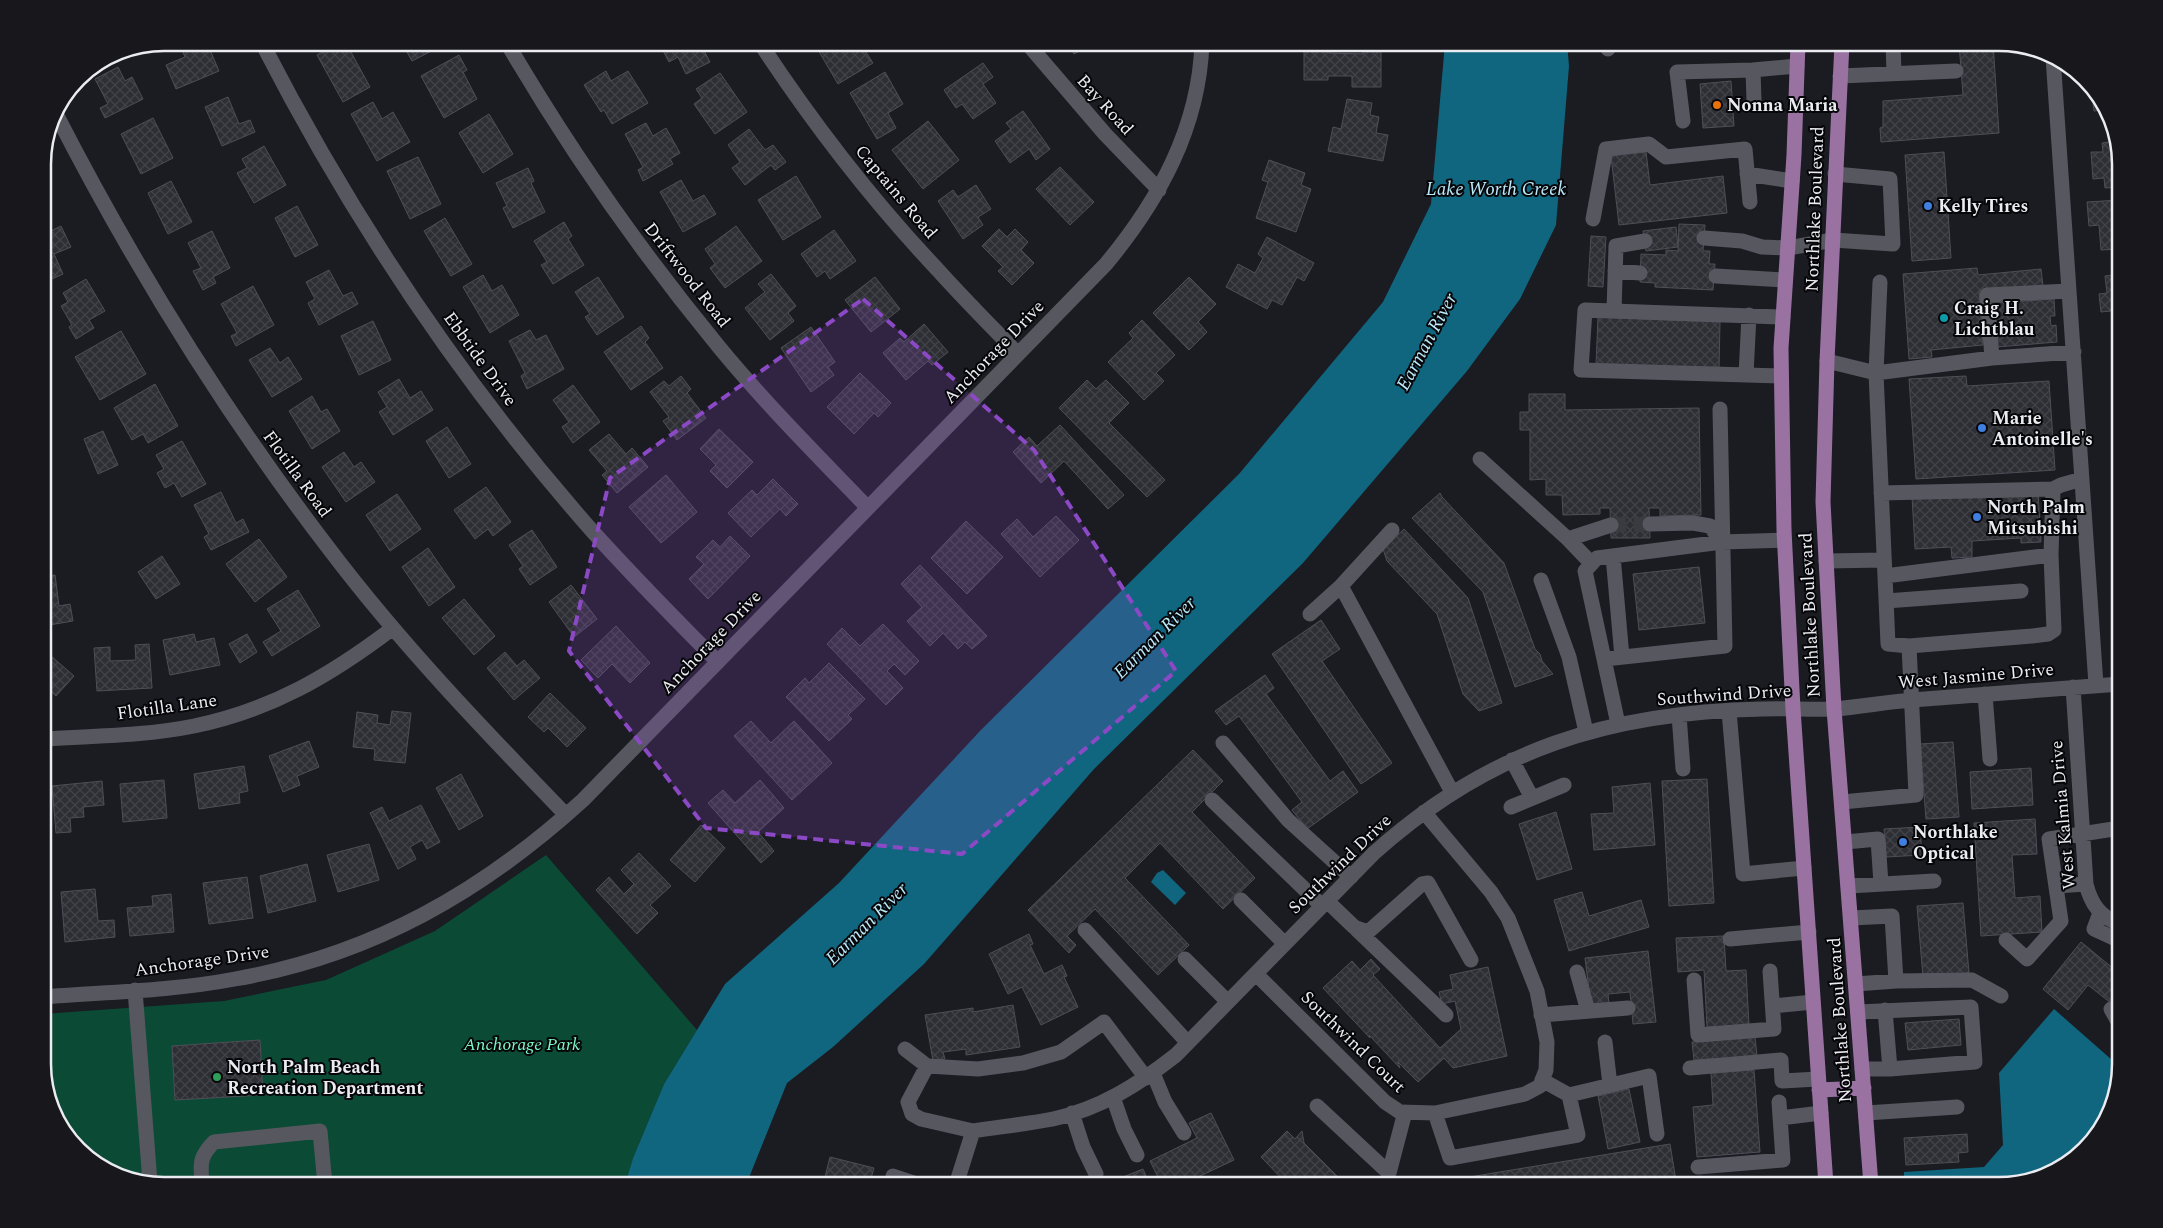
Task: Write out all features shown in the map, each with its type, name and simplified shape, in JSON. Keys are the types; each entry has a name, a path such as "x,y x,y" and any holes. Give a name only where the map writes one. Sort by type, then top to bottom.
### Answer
{"main road":[{"name":"Northlake Boulevard","path":"1798,51 1792,181 1783,317 1784,540 1793,709 1825,1177"},
{"name":"Northlake Boulevard","path":"1841,51 1827,361 1824,502 1834,709 1870,1177"},
{"path":"1819,1085 1864,1088"}],"street":[{"name":"Ebbtide Drive","path":"267,51 292,101 342,188 396,273 460,366 529,455 594,532 671,615 718,662"},
{"name":"Driftwood Road","path":"511,51 537,95 603,195 659,272 719,347 782,419 868,508"},
{"name":"Captains Road","path":"766,51 820,128 876,200 936,268 1018,354"},
{"name":"Bay Road","path":"1035,51 1105,134 1159,190"},
{"name":"Anchorage Drive","path":"51,996 183,987 235,980 287,968 338,952 387,933 434,909 480,882 534,844 566,815 718,662 1106,264 1134,230 1159,190 1179,148 1195,96 1201,51"},
{"path":"1893,51 1894,73"},
{"path":"2054,65 2096,685"},
{"path":"1683,121 1678,72 1753,70 1797,66"},
{"path":"1753,70 1754,101"},
{"path":"1840,76 1956,71"},
{"name":"Flotilla Road","path":"60,121 95,190 137,264 202,370 290,496 331,552 393,628 466,712 566,815"},
{"path":"1593,219 1606,149 1649,144 1666,157 1745,149 1750,202"},
{"path":"1748,174 1792,181"},
{"path":"1704,238 1742,241 1762,247 1788,248 1832,240 1893,244 1890,179 1835,174"},
{"path":"1614,311 1616,246 1645,241"},
{"path":"1615,271 1640,273"},
{"path":"1716,276 1785,280"},
{"path":"1880,282 1876,373 1888,644 1909,646 2032,636 2048,634 2054,630 2051,555 2053,489"},
{"path":"1992,358 1987,295 2069,290"},
{"path":"1782,376 1581,370 1585,310 1783,317"},
{"path":"1746,375 1749,315"},
{"path":"1827,361 1876,373 1992,358 2074,352"},
{"path":"1605,659 1725,646 1720,409"},
{"path":"1480,459 1568,539 1591,563"},
{"path":"1881,493 2053,489 2061,484 2082,479"},
{"path":"1650,524 1693,523 1710,526 1722,542"},
{"path":"1568,539 1611,525"},
{"path":"1310,614 1341,586 1392,530"},
{"path":"1618,724 1585,571 1591,563 1597,558 1722,542 1784,540"},
{"path":"1885,576 2051,555"},
{"path":"1613,556 1622,657"},
{"path":"1826,561 1884,560"},
{"path":"1541,580 1569,656 1586,732"},
{"path":"1341,586 1452,792"},
{"path":"1886,601 2021,591"},
{"name":"Flotilla Lane","path":"51,738 147,732 193,726 238,715 282,699 310,685 350,660 393,628"},
{"path":"1842,802 1916,796 1910,700 1909,646"},
{"name":"West Jasmine Drive","path":"1834,709 1910,700 2112,684"},
{"name":"West Kalmia Drive","path":"2073,687 2081,834 2086,884 2089,897 2100,913"},
{"path":"1985,694 1990,759"},
{"name":"Southwind Drive","path":"973,1132 1054,1119 1113,1097 1150,1076 1176,1055 1351,877 1400,830 1452,792 1512,760 1544,746 1618,724 1679,715 1730,711 1834,709"},
{"path":"1730,711 1743,874 1804,868"},
{"path":"1679,715 1683,769"},
{"path":"1223,743 1288,820 1351,877"},
{"path":"1512,760 1532,798"},
{"path":"1511,807 1564,785"},
{"path":"1212,800 1325,904 1354,927 1446,1015"},
{"path":"1424,812 1491,892 1508,918 1537,991 1546,1042 1546,1070 1542,1080 1569,1095 1648,1076 1657,1134"},
{"path":"2006,940 2027,959 2062,921 2049,839 2112,829"},
{"path":"1845,842 1878,839 1881,884"},
{"path":"1849,886 1934,881"},
{"path":"1354,927 1368,932 1422,884 1428,883 1471,960"},
{"path":"2056,886 2086,884"},
{"path":"1241,900 1285,944"},
{"path":"2112,921 2100,913 2094,929 2112,937"},
{"path":"1851,918 1892,916 1896,981"},
{"path":"1085,930 1188,1042"},
{"path":"1730,939 1809,932"},
{"path":"1185,959 1228,1002"},
{"path":"1694,980 1698,1035 1774,1029 1770,970"},
{"path":"1577,972 1588,1011"},
{"name":"Southwind Court","path":"1256,974 1385,1102 1400,1112 1434,1113 1526,1094 1540,1086 1542,1080"},
{"path":"1856,984 1896,981 1972,980 2001,996"},
{"path":"135,990 150,1176"},
{"path":"1773,1006 1813,1002"},
{"path":"1858,1012 1971,1007 1975,1062 1890,1069 1862,1069"},
{"path":"1541,1015 1628,1008"},
{"path":"1885,1010 1890,1069"},
{"path":"905,1049 927,1066 978,1069 1023,1063 1061,1052 1104,1022 1150,1076 1184,1133"},
{"path":"1605,1042 1610,1084"},
{"path":"1690,1068 1781,1060 1782,1082 1819,1085"},
{"path":"927,1066 908,1102 912,1114 921,1119 973,1132 959,1177"},
{"path":"1434,1113 1450,1158 1578,1135 1569,1095"},
{"path":"1113,1097 1124,1129 1137,1155"},
{"path":"1698,1167 1783,1160 1779,1102"},
{"path":"1317,1106 1389,1173 1405,1112"},
{"path":"1866,1113 1957,1107"},
{"path":"1072,1113 1083,1147 1096,1174"},
{"path":"1780,1118 1821,1113"},
{"path":"201,1177 200,1163 204,1152 214,1142 320,1131 323,1177"}],"highlighted area":[{"path":"863,299 1034,450 1176,671 962,854 706,828 569,651 610,478"}],"green space":[{"name":"Anchorage Park","path":"546,855 697,1030 664,1084 633,1158 628,1177 149,1176 121,1168 95,1153 79,1138 63,1114 53,1086 51,1072 51,1013 224,1001 326,980 435,931"}],"water":[{"name":"Lake Worth Creek","path":"1444,51 1568,51 1569,66 1556,225 1520,299 1467,371 1303,563 1094,769 924,964 833,1047 787,1083 749,1177 627,1177 633,1158 664,1084 725,984 839,883 980,731 1239,474 1383,302 1431,204"},
{"path":"1163,870 1186,893 1175,905 1151,882 1157,873"},
{"path":"2054,1009 2112,1060 2108,1093 2097,1120 2079,1144 2055,1162 2028,1173 2014,1176 1904,1177 1904,1172 1984,1167 2003,1145 1999,1073"}],"building":[{"path":"182,51 210,51 219,71 176,89 166,65 185,57"},
{"path":"325,51 350,51 370,87 343,102 317,55"},
{"path":"406,51 431,51 412,61"},
{"path":"663,51 704,51 710,62 686,74 678,57 669,62"},
{"path":"819,51 865,51 873,63 838,84"},
{"path":"1304,51 1363,54 1363,51 1381,51 1381,87 1352,87 1352,76 1328,76 1328,80 1304,80"},
{"path":"1960,51 1994,51 1999,133 1881,142 1880,128 1883,127 1883,101 1963,95"},
{"path":"459,55 467,70 463,72 477,99 444,118 421,76"},
{"path":"983,63 993,77 983,84 996,103 973,119 962,104 956,108 944,90"},
{"path":"118,67 125,81 132,77 143,99 105,118 100,108 108,104 95,79"},
{"path":"606,71 611,81 628,71 648,103 612,124 604,110 601,112 584,85"},
{"path":"885,72 903,104 888,113 896,128 877,139 850,93"},
{"path":"720,73 747,112 715,134 694,104 702,98 696,89"},
{"name":"Nonna Maria","path":"1731,81 1734,126 1703,128 1700,84"},
{"path":"228,97 239,124 250,120 255,132 222,146 205,107"},
{"path":"1347,99 1372,103 1370,115 1379,117 1376,133 1388,135 1383,161 1328,151 1333,127 1341,129"},
{"path":"2093,101 2098,111 2094,111"},
{"path":"373,102 382,119 393,112 410,142 377,161 351,114"},
{"path":"1023,111 1050,149 1036,160 1029,149 1010,163 995,141 1011,129 1006,123"},
{"path":"489,114 513,154 483,173 459,133"},
{"path":"153,118 173,158 141,174 121,134"},
{"path":"928,121 959,160 923,189 892,150"},
{"path":"646,123 653,136 666,128 680,153 670,159 673,164 643,181 638,170 643,167 625,134"},
{"path":"749,129 765,150 773,145 786,162 775,170 771,165 745,185 732,168 740,162 728,145"},
{"path":"2110,142 2112,188 2105,188 2104,178 2093,179 2091,152 2103,152 2102,143"},
{"path":"264,146 286,185 254,203 237,173 247,168 242,159"},
{"path":"1646,152 1650,185 1723,176 1727,213 1619,225 1611,156"},
{"name":"Kelly Tires","path":"1944,152 1951,258 1912,261 1905,155"},
{"path":"418,157 441,204 410,219 387,171"},
{"path":"1269,160 1305,173 1301,185 1311,189 1296,232 1256,218 1268,182 1262,180"},
{"path":"1060,167 1094,202 1070,225 1036,189"},
{"path":"528,168 534,181 531,183 545,212 513,228 503,208 507,206 496,183"},
{"path":"796,176 821,217 783,240 758,200"},
{"path":"681,180 693,201 704,195 716,214 683,232 660,192"},
{"path":"171,181 192,222 168,234 148,193"},
{"path":"976,185 991,209 978,217 983,225 963,239 938,201 953,190 958,197"},
{"path":"2112,200 2112,249 2101,250 2099,225 2089,226 2087,202"},
{"path":"297,206 318,245 295,257 275,218"},
{"path":"445,218 472,264 451,276 424,231"},
{"path":"564,222 572,236 568,239 584,265 553,284 541,265 547,262 534,241"},
{"path":"1679,224 1705,225 1703,251 1710,251 1709,264 1715,264 1713,290 1655,287 1655,283 1640,282 1641,254 1666,255 1666,250 1678,251"},
{"path":"61,226 71,247 54,254 63,274 51,279 51,231"},
{"path":"736,226 762,261 725,288 710,268 715,264 705,249"},
{"path":"1676,227 1678,247 1646,251 1643,231"},
{"path":"999,229 1007,237 1015,229 1028,242 1021,250 1034,263 1012,285 998,271 1003,267 982,246"},
{"path":"834,230 856,261 830,279 825,271 817,277 801,254"},
{"path":"212,231 230,268 213,277 216,283 203,290 193,271 201,268 188,243"},
{"path":"1591,236 1606,237 1603,287 1588,286"},
{"path":"1267,237 1314,263 1304,281 1297,277 1282,305 1272,300 1267,309 1226,287 1238,264 1255,273 1263,258 1258,254"},
{"name":"Craig H. Lichtblau","path":"1977,268 1978,275 2041,269 2043,286 1979,291 1983,345 1931,350 1932,357 1909,359 1903,274"},
{"path":"329,270 343,296 352,292 358,304 319,325 308,303 315,299 306,282"},
{"path":"771,274 796,306 788,313 794,321 770,340 745,308 765,292 758,284"},
{"path":"483,275 492,291 502,285 519,315 490,333 463,287"},
{"path":"2112,275 2112,311 2101,312 2099,294 2107,293 2105,276"},
{"path":"598,277 624,317 597,335 585,317 590,314 575,292"},
{"path":"875,277 900,309 871,332 845,300"},
{"path":"1189,277 1216,304 1198,322 1207,332 1189,350 1153,313"},
{"path":"86,279 105,311 89,320 94,328 76,339 69,327 72,325 61,306 68,302 63,293"},
{"path":"253,286 274,325 236,346 231,336 237,333 221,304"},
{"path":"2054,299 2055,316 2050,316 2051,326 2056,325 2057,342 1997,347 1994,303"},
{"path":"1598,317 1720,322 1719,369 1596,365"},
{"path":"1142,320 1175,355 1156,373 1164,381 1144,400 1108,362 1133,338 1129,333"},
{"path":"373,321 391,360 359,375 341,336"},
{"path":"924,324 948,352 932,365 928,361 906,380 883,353 900,338 904,342"},
{"path":"641,326 649,338 645,342 663,368 631,390 604,352"},
{"path":"811,327 835,362 828,367 834,375 811,392 781,348"},
{"path":"530,330 536,340 546,335 564,369 527,389 521,376 525,373 509,341"},
{"path":"121,331 146,374 100,400 75,357"},
{"path":"270,348 280,363 288,357 302,379 272,397 249,360"},
{"path":"860,373 891,403 878,417 874,413 854,434 827,407"},
{"path":"681,376 691,389 687,393 706,418 677,440 663,421 669,417 650,392 664,381 669,386"},
{"name":"Marie Antoinelle's","path":"1966,376 1967,386 2049,381 2055,470 1916,479 1909,379"},
{"path":"399,379 410,398 421,391 433,410 393,435 379,412 387,407 378,392"},
{"path":"1087,380 1096,389 1106,380 1129,403 1109,423 1165,480 1147,497 1059,408"},
{"path":"155,384 178,426 148,443 143,434 132,440 114,408"},
{"path":"573,385 600,422 573,443 562,427 569,422 553,400"},
{"path":"1529,394 1565,394 1565,410 1699,408 1701,515 1660,516 1660,508 1649,508 1650,538 1611,538 1610,508 1600,508 1600,514 1563,515 1562,495 1546,495 1546,479 1530,480 1530,430 1520,430 1520,412 1529,412"},
{"path":"312,396 321,412 327,409 340,431 312,449 289,411"},
{"path":"1060,425 1124,495 1108,509 1064,461 1041,483 1013,452 1029,437 1037,446"},
{"path":"447,427 471,464 449,478 426,441"},
{"path":"719,429 753,462 727,488 710,471 716,465 700,449"},
{"path":"103,431 118,465 98,474 84,439"},
{"path":"609,434 626,454 632,448 648,467 617,493 602,475 607,471 589,450"},
{"path":"182,441 206,484 182,497 174,483 165,488 157,473 164,469 156,455"},
{"path":"344,452 354,467 361,462 375,482 346,502 322,467"},
{"path":"666,475 697,512 661,543 629,507"},
{"path":"773,479 798,504 786,516 780,509 751,537 728,513 752,490 757,495"},
{"path":"486,487 511,522 493,536 488,529 475,539 454,510"},
{"path":"221,492 236,523 243,519 249,532 211,550 204,537 209,534 194,505"},
{"name":"North Palm Mitsubishi","path":"2038,492 2041,542 2021,543 2021,538 1972,541 1972,557 1952,558 1951,547 1915,549 1912,496"},
{"path":"1440,493 1504,563 1535,649 1553,674 1515,687 1483,592 1412,518"},
{"path":"397,494 421,529 390,551 366,515"},
{"path":"1056,516 1079,540 1040,577 1001,534 1017,519 1033,537"},
{"path":"966,521 1003,557 967,594 931,558"},
{"path":"1404,529 1468,598 1502,703 1479,711 1463,694 1437,614 1387,561 1383,549"},
{"path":"532,530 557,567 530,585 519,569 523,566 509,545"},
{"path":"730,536 750,556 708,599 689,579 704,564 696,557 713,540 720,547"},
{"path":"259,539 287,577 255,602 226,564"},
{"path":"428,548 455,587 429,606 402,567"},
{"path":"162,556 180,584 156,599 138,572"},
{"path":"920,565 987,636 972,649 965,642 958,649 943,633 930,646 907,621 922,607 901,584"},
{"path":"1699,567 1705,623 1639,630 1633,574"},
{"path":"55,575 59,606 70,604 73,621 51,625 51,576"},
{"path":"571,585 597,619 574,637 549,602"},
{"path":"298,590 320,626 272,656 263,642 281,631 267,609"},
{"path":"464,599 495,636 474,655 442,618"},
{"path":"1321,620 1340,649 1322,661 1392,763 1361,784 1272,654"},
{"path":"883,624 919,661 905,675 894,664 887,671 903,688 886,705 827,644 842,628 860,646"},
{"path":"616,626 650,663 630,683 612,664 598,678 581,660"},
{"path":"194,634 196,642 214,638 220,665 170,675 163,640"},
{"path":"247,634 257,652 240,663 229,644"},
{"path":"149,644 152,688 97,691 94,648 110,647 110,661 136,660 135,645"},
{"path":"505,652 517,666 524,660 540,678 514,700 487,668"},
{"path":"51,656 74,676 56,696 51,691"},
{"path":"829,663 865,699 848,715 852,719 829,741 786,697 805,678 809,683"},
{"path":"1265,675 1274,688 1266,694 1330,781 1343,771 1358,792 1307,829 1292,810 1302,802 1239,716 1226,725 1215,711"},
{"path":"550,693 586,728 567,747 548,728 544,732 528,717"},
{"path":"392,711 411,713 405,763 374,760 375,749 353,747 357,712 378,715 377,723 390,725"},
{"path":"751,721 771,743 794,721 832,763 792,800 734,736"},
{"path":"309,741 319,767 297,776 300,785 283,792 269,756"},
{"path":"1953,742 1959,817 1926,819 1920,744"},
{"path":"1193,750 1223,781 1192,812 1255,878 1223,909 1160,843 1125,878 1189,945 1158,975 1095,909 1067,936 1076,945 1069,953 1028,910"},
{"path":"244,766 248,791 239,793 240,803 199,809 194,774"},
{"path":"2031,768 2033,805 1972,809 1970,772"},
{"path":"461,774 483,816 459,830 436,788"},
{"path":"1707,779 1714,903 1669,906 1662,781"},
{"path":"164,780 167,818 123,822 120,784"},
{"path":"760,780 784,808 758,832 774,851 761,863 708,803 723,790 735,803"},
{"path":"102,781 104,805 83,807 84,817 70,818 71,832 56,833 52,786"},
{"path":"1650,783 1655,845 1594,850 1591,814 1614,813 1612,787"},
{"path":"421,805 440,842 427,849 422,840 410,847 416,859 398,869 370,813 382,807 389,821"},
{"path":"1556,812 1572,869 1537,880 1519,824"},
{"path":"2035,819 2037,854 2012,855 2015,898 2040,896 2042,932 1981,936 1974,823"},
{"path":"701,825 725,848 695,882 670,860"},
{"name":"Northlake Optical","path":"1920,827 1922,855 1886,857 1884,829"},
{"path":"369,844 379,880 338,892 327,855"},
{"path":"639,853 671,886 650,905 658,913 637,934 596,890 609,877 624,894 634,884 621,870"},
{"path":"307,864 316,901 268,913 260,876"},
{"path":"247,877 253,918 209,924 203,883"},
{"path":"95,889 98,921 114,920 115,937 65,942 61,892"},
{"path":"1582,892 1589,916 1641,900 1649,927 1569,951 1554,900"},
{"path":"171,894 174,932 130,936 127,908 153,906 152,896"},
{"path":"1963,903 1969,973 1923,977 1917,906"},
{"path":"1029,934 1033,944 1030,945 1044,974 1062,965 1067,976 1064,977 1078,1007 1041,1025 1022,987 1008,994 989,954"},
{"path":"1724,936 1726,971 1746,970 1749,1025 1707,1027 1704,970 1678,972 1676,938"},
{"path":"2081,942 2112,967 2112,1004 2088,985 2068,1010 2043,989"},
{"path":"1648,951 1656,1022 1633,1024 1630,992 1608,994 1609,1004 1591,1006 1585,958"},
{"path":"1371,959 1380,969 1373,975 1440,1048 1461,1029 1455,1001 1442,1004 1439,992 1453,989 1450,975 1488,967 1507,1056 1453,1068 1444,1058 1418,1082 1398,1062 1400,1068 1323,988 1352,961 1360,970"},
{"path":"1013,1005 1020,1047 966,1055 966,1049 943,1052 945,1059 933,1061 925,1015 973,1008 973,1012"},
{"path":"1959,1019 1961,1045 1908,1050 1905,1023"},
{"path":"1755,1037 1757,1056 1694,1060 1692,1042"},
{"path":"260,1040 263,1095 175,1100 172,1046"},
{"path":"1754,1070 1760,1152 1697,1157 1693,1107 1713,1105 1711,1073"},
{"path":"1629,1089 1640,1142 1608,1149 1598,1096"},
{"path":"1211,1113 1234,1160 1198,1177 1158,1177 1150,1161 1197,1138 1189,1123"},
{"path":"1287,1131 1295,1139 1302,1131 1304,1143 1338,1177 1280,1177 1261,1157"},
{"path":"1967,1134 1968,1152 1958,1153 1959,1162 1906,1165 1904,1138"},
{"path":"1670,1144 1675,1177 1469,1177"},
{"path":"830,1157 874,1168 871,1177 825,1177"},
{"path":"1143,1169 1146,1177 1123,1177"}],"tunnel":[{"path":"1611,525 1650,524"}],"place":[{"name":"Nonna Maria","path":"1717,105"},
{"name":"Kelly Tires","path":"1928,206"},
{"name":"Craig H. Lichtblau","path":"1944,318"},
{"name":"Marie Antoinelle's","path":"1982,428"},
{"name":"North Palm Mitsubishi","path":"1977,517"},
{"name":"Northlake Optical","path":"1903,842"},
{"name":"North Palm Beach Recreation Department","path":"217,1077"}],"water label":[{"name":"Earman River","path":"1427,342"},
{"name":"Earman River","path":"1155,638"},
{"name":"Earman River","path":"867,924"}]}
